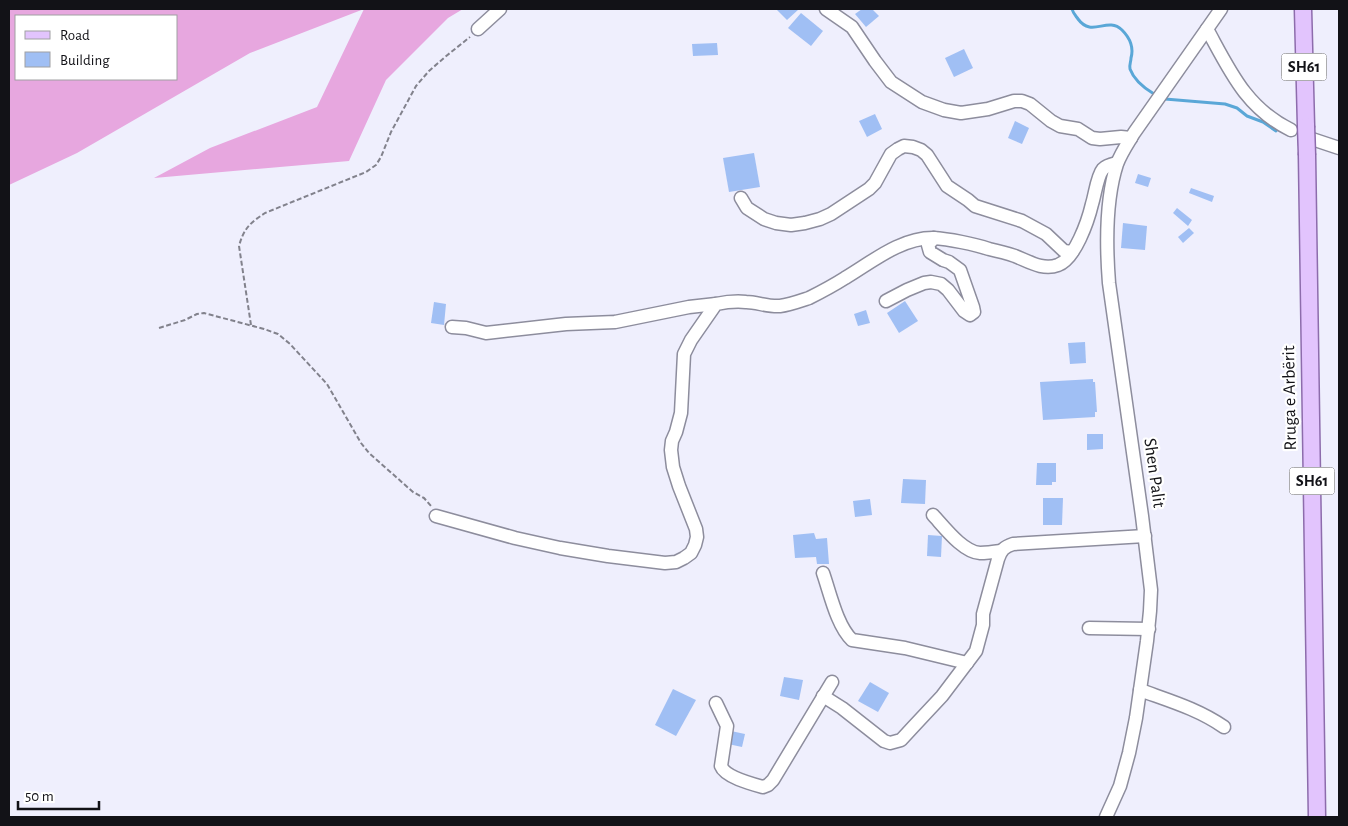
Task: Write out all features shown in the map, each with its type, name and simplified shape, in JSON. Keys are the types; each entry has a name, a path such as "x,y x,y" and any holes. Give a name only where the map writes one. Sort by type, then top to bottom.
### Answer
{"main road":[{"name":"Rruga e Arbërit","path":"1303,9 1303,131 1306,155 1317,813"}],"street":[{"path":"478,29 500,9"},
{"path":"826,9 852,27 891,82 922,102 944,110 962,113 1014,101 1022,102 1030,104 1060,126 1078,130 1092,138 1100,140 1132,136"},
{"name":"Shen Palit","path":"1106,817 1120,786 1130,753 1149,629 1151,590 1109,283 1107,231 1110,195 1117,163 1132,136 1221,9"},
{"path":"1208,30 1228,69 1253,103 1266,114 1339,148"},
{"path":"741,198 747,208 764,219 776,223 791,225 820,219 869,189 875,183 891,154 904,146 913,147 927,155 947,186 975,206 1022,221 1046,234 1064,251 1072,252"},
{"path":"452,327 486,333 566,324 615,322 689,307 735,302 780,306 793,303 827,289 881,255 905,243 920,239 934,238 987,248 1040,266 1057,266 1064,263 1072,252 1085,227 1102,169 1117,163"},
{"path":"886,301 924,283 932,282 941,284 948,290 964,311 970,315 974,312 960,270 930,252 928,245 934,238"},
{"path":"436,516 515,538 608,556 665,563 676,562 691,553 697,537 696,529 678,486 671,450 681,413 684,354 691,340 716,304"},
{"path":"933,516 958,542 969,550 979,553 1001,551"},
{"path":"823,696 884,740 890,743 901,740 942,696 976,651 983,625 983,614 1001,551 1005,547 1013,544 1145,536"},
{"path":"823,573 840,621 846,634 852,640 905,648 967,663"},
{"path":"1089,628 1149,629"},
{"path":"716,703 726,726 722,771 763,786 768,785 772,780 832,682"},
{"path":"1140,690 1190,708 1224,728"}],"path":[{"path":"251,325 239,246 242,235 251,223 265,213 366,172 376,165 416,86 429,71 478,29"},
{"path":"159,328 197,314 204,314 264,328 278,334 290,344 327,384 361,443 369,453 413,492 424,498 430,504 436,516"}],"shaded area":[{"path":"9,9 364,9 250,53 77,153 9,185"},
{"path":"364,9 463,9 448,18 386,80 349,161 154,178 210,148 317,107"}],"building":[{"path":"776,9 799,9 787,20"},
{"path":"862,9 872,9 879,16 866,27 855,14"},
{"path":"801,13 823,31 811,46 788,28"},
{"path":"717,43 718,55 693,56 692,44"},
{"path":"964,49 973,68 954,77 945,58"},
{"path":"875,114 882,129 867,137 859,121"},
{"path":"1015,121 1029,128 1022,144 1008,138"},
{"path":"754,153 760,187 729,192 723,158"},
{"path":"1138,174 1151,178 1148,187 1135,183"},
{"path":"1191,188 1214,196 1212,202 1189,193"},
{"path":"1177,208 1192,220 1188,226 1173,213"},
{"path":"1123,223 1147,226 1145,250 1121,248"},
{"path":"1189,228 1194,233 1183,243 1178,237"},
{"path":"905,301 918,321 899,333 887,313"},
{"path":"434,302 446,304 444,325 431,323"},
{"path":"866,310 870,323 858,326 854,314"},
{"path":"1085,342 1086,363 1070,364 1068,343"},
{"path":"1093,379 1093,382 1095,382 1097,412 1095,412 1095,417 1043,420 1040,382"},
{"path":"1087,434 1103,434 1103,449 1087,450"},
{"path":"1037,463 1056,463 1056,482 1052,482 1052,485 1036,485"},
{"path":"903,479 926,480 925,504 901,503"},
{"path":"1043,498 1063,498 1062,525 1043,525"},
{"path":"870,499 872,515 855,517 853,501"},
{"path":"814,533 816,539 827,538 829,564 817,564 816,557 795,558 793,535"},
{"path":"928,535 942,536 941,557 927,556"},
{"path":"784,677 803,680 799,700 780,696"},
{"path":"870,682 889,693 878,712 858,701"},
{"path":"673,689 696,700 676,736 655,725"},
{"path":"731,731 745,734 742,747 728,744"}],"waterway":[{"path":"1072,9 1078,19 1089,27 1111,25 1122,30 1132,46 1130,69 1134,77 1154,94"},
{"path":"1165,99 1225,104 1237,108 1247,116 1263,122 1276,131"}]}
